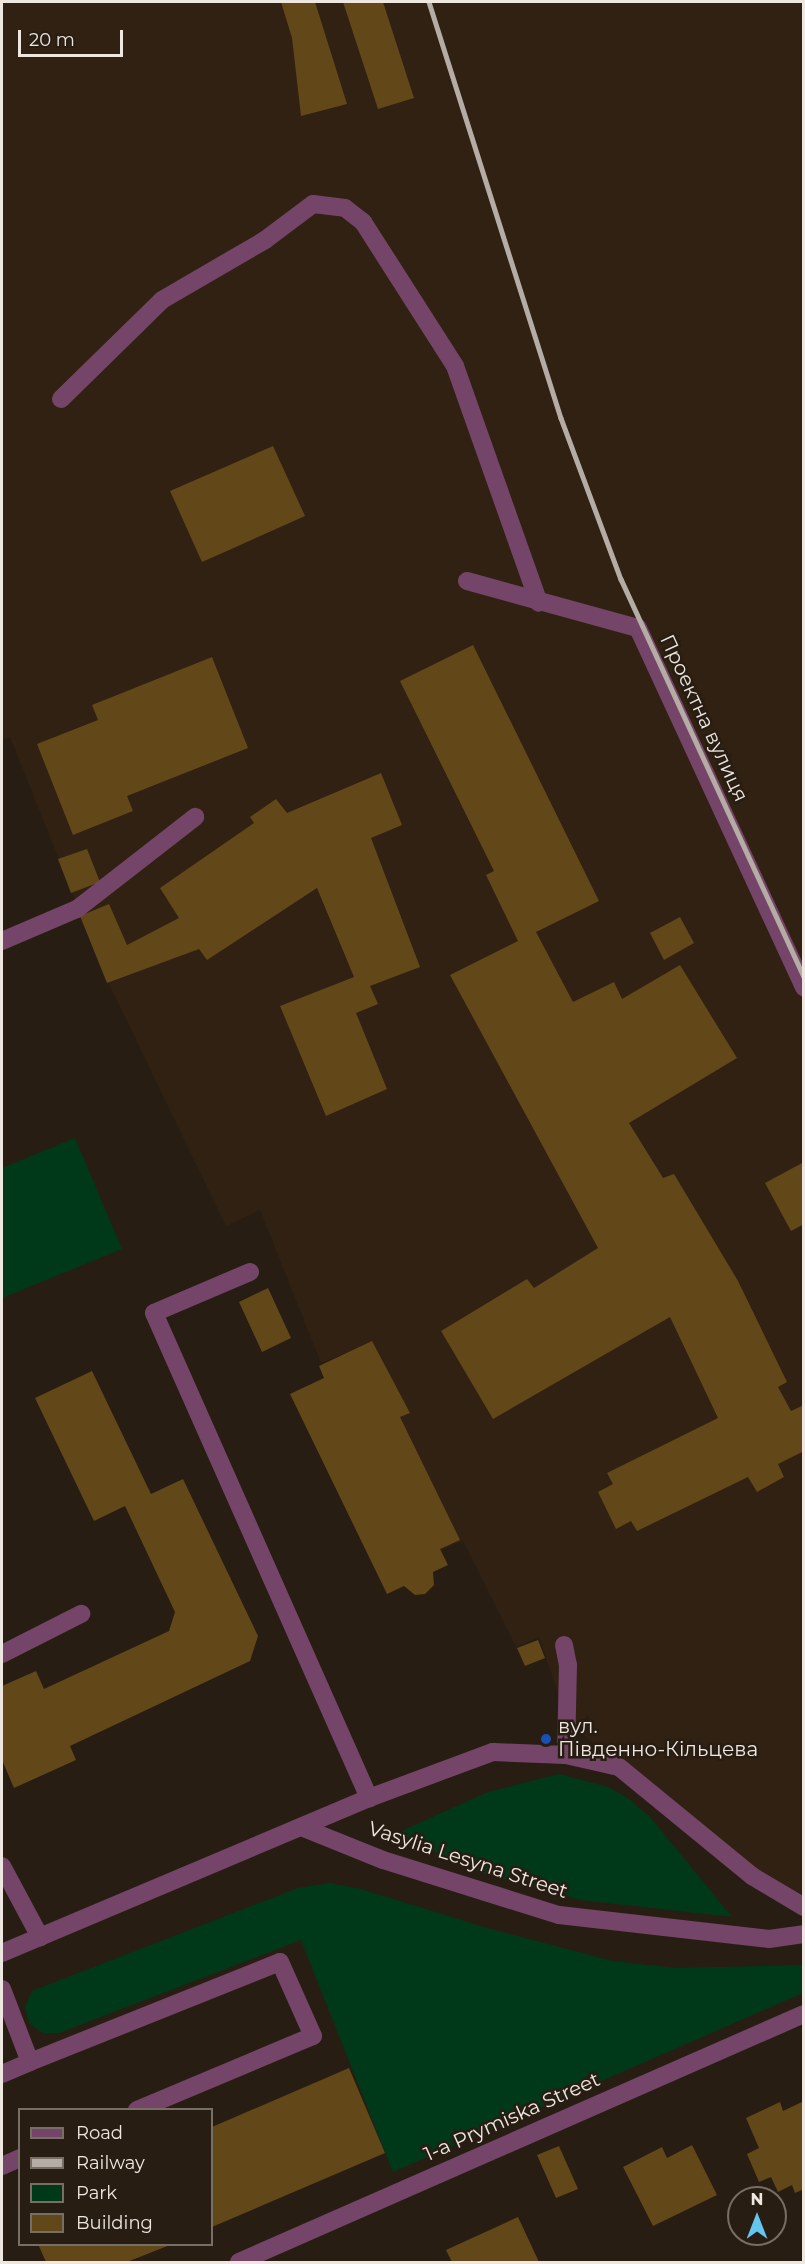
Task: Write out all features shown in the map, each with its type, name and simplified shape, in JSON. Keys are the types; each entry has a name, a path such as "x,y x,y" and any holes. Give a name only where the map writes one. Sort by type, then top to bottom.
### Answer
{"street":[{"path":"61,399 162,300 265,240 313,204 345,208 363,222 455,366 539,603"},
{"name":"Проектна вулиця","path":"467,581 539,603 638,628 804,988"},
{"path":"2,941 77,909 195,817"},
{"path":"250,1272 154,1313 369,1798"},
{"path":"2,1654 81,1614"},
{"path":"564,1645 568,1665 566,1755"},
{"name":"Vasylia Lesyna Street","path":"2,1953 369,1798 493,1752 566,1755 620,1767 752,1876 804,1907"},
{"name":"Vasylia Lesyna Street","path":"302,1827 383,1860 559,1915 770,1939 804,1934"},
{"path":"2,1866 40,1937"},
{"path":"2,2074 280,1962 313,2036 138,2108"},
{"path":"2,1989 30,2062"},
{"name":"1-a Prymiska Street","path":"239,2262 804,2014"},
{"path":"2,2166 18,2159"}],"shaded area":[{"path":"2,2 803,2 803,1904 752,1874 568,1722 539,1637 516,1647 463,1541 441,1550 346,1353 321,1363 260,1210 226,1226 109,984 10,737 2,741"}],"green space":[{"path":"75,1138 122,1249 2,1298 2,1168"},
{"path":"559,1774 608,1787 628,1798 651,1818 732,1917 581,1900 485,1874 395,1834 488,1792"},
{"path":"330,1883 361,1889 487,1928 613,1961 675,1968 803,1965 803,1993 393,2172 301,1940 59,2033 43,2033 29,2023 25,2007 32,1991 298,1888"}],"building":[{"path":"281,2 315,2 347,104 301,116 292,38"},
{"path":"343,2 383,2 414,98 378,109"},
{"path":"273,446 305,516 202,562 170,491"},
{"path":"473,645 599,901 536,932 573,1002 614,982 622,999 680,965 737,1058 629,1123 663,1178 674,1174 738,1281 787,1382 778,1387 791,1411 804,1405 804,1451 778,1464 784,1477 757,1492 748,1477 637,1531 631,1521 616,1529 598,1492 613,1484 607,1473 718,1418 670,1317 493,1419 441,1331 527,1279 534,1288 598,1248 450,975 518,941 486,875 494,871 400,681"},
{"path":"212,657 248,748 127,796 133,811 73,835 37,744 98,720 92,705"},
{"path":"381,773 402,825 371,838 420,967 370,986 378,1004 356,1013 387,1089 326,1116 280,1006 354,977 317,888 207,960 199,949 107,983 80,916 109,904 127,945 179,918 160,888 254,823 250,817 276,799 287,813"},
{"path":"87,849 100,882 71,893 58,859"},
{"path":"680,917 694,943 664,960 650,933"},
{"path":"804,1162 804,1224 791,1231 765,1183"},
{"path":"268,1288 291,1338 262,1352 239,1302"},
{"path":"372,1341 410,1413 400,1417 460,1540 440,1549 448,1565 433,1572 434,1585 425,1594 415,1595 404,1586 387,1594 290,1394 324,1378 319,1366"},
{"path":"92,1371 151,1494 183,1479 258,1636 250,1661 70,1746 76,1760 14,1788 2,1760 2,1686 36,1671 44,1689 169,1631 175,1612 125,1506 94,1521 35,1398"},
{"path":"538,1640 545,1658 525,1666 517,1648"},
{"path":"349,2068 385,2153 213,2227 213,2127"},
{"path":"804,2101 804,2189 795,2193 792,2185 787,2188 775,2186 771,2177 759,2182 747,2154 759,2148 746,2118 780,2102 783,2111"},
{"path":"692,2145 717,2195 653,2226 623,2167 662,2147 667,2158"},
{"path":"559,2146 578,2189 556,2198 537,2155"},
{"path":"518,2217 539,2262 452,2262 446,2250"},
{"path":"39,2246 167,2246 127,2262 46,2262"}],"railway":[{"path":"429,2 561,418 621,579 804,977"}],"place":[{"name":"вул. Південно-Кільцева","path":"546,1739"}]}
